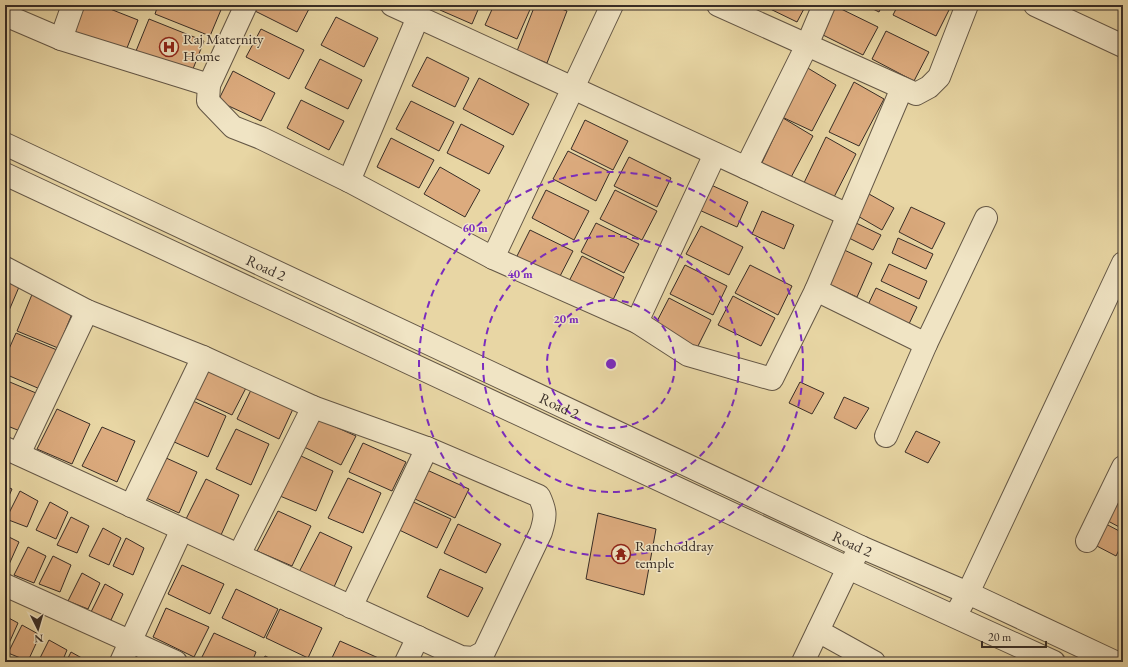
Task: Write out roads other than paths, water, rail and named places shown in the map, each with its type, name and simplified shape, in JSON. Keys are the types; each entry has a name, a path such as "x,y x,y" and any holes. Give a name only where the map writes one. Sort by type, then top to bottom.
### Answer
{"street":[{"path":"61,39 73,5"},
{"path":"246,5 209,85 208,101 232,127 261,138 349,181 493,258 638,322 688,355 772,379 816,290 902,88"},
{"path":"392,5 848,215"},
{"path":"493,258 612,5"},
{"path":"718,5 916,94 929,87 939,77 967,5"},
{"path":"746,168 807,45 824,5"},
{"path":"1036,5 1074,13 1123,46"},
{"path":"5,14 61,39 209,85"},
{"path":"349,181 418,17"},
{"name":"Road 2","path":"5,144 861,547 968,593 1115,662"},
{"path":"638,322 715,154"},
{"name":"Road 2","path":"5,174 848,568 1054,662"},
{"path":"886,436 926,344 986,218"},
{"path":"955,616 968,593 1123,262"},
{"path":"5,268 87,311 203,357 313,407 427,448 539,496 545,508 544,521 538,539 484,652 473,658 461,657 12,451 87,311"},
{"path":"816,290 926,344"},
{"path":"131,506 203,357"},
{"path":"239,555 313,407"},
{"path":"351,607 427,448"},
{"path":"1087,541 1123,467"},
{"path":"121,662 182,529"},
{"path":"803,662 848,568 861,547"},
{"path":"5,585 176,662"},
{"path":"818,631 874,662"},
{"path":"406,662 418,637"}],"place":[{"name":"Raj Maternity Home","path":"169,47"},
{"name":"Ranchoddray temple","path":"621,554"}]}
